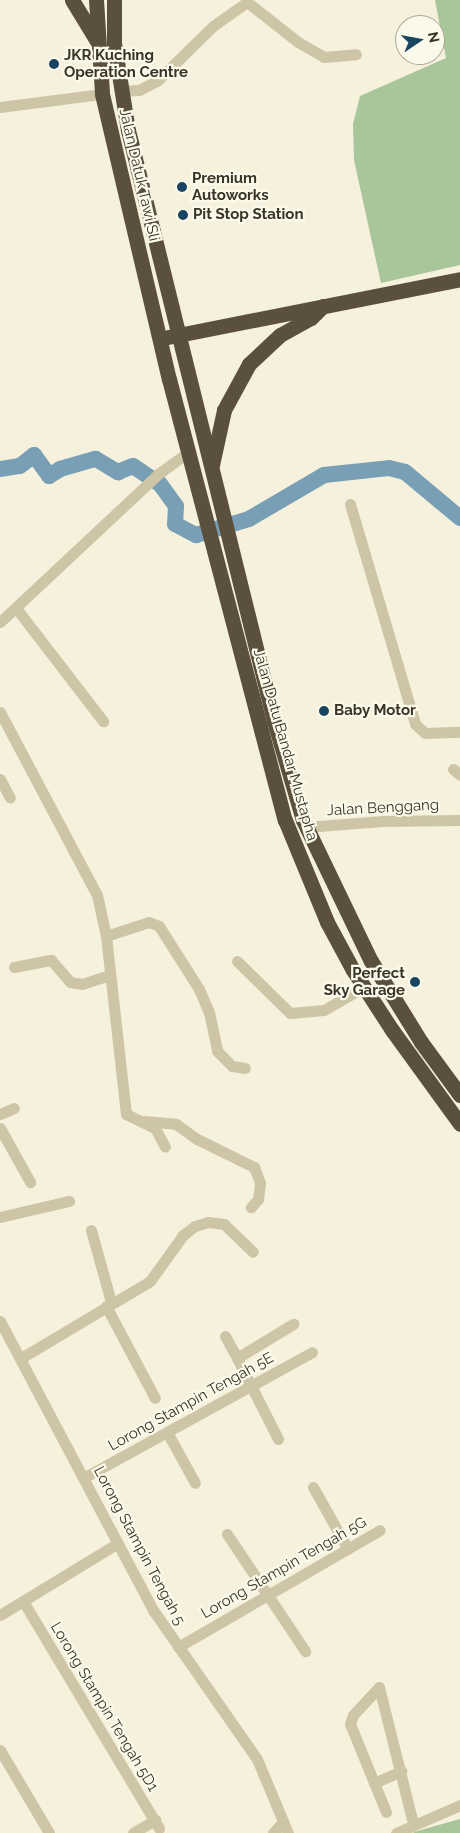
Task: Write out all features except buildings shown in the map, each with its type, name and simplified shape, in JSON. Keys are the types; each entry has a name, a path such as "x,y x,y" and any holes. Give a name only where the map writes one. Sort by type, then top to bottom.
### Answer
{"highway":[{"path":"72,0 98,42"},
{"name":"Jalan Datuk Tawi Sli","path":"96,0 102,94 159,339"},
{"name":"Jalan Datuk Tawi Sli","path":"114,0 114,43 121,91 177,335"},
{"path":"159,339 460,279"},
{"path":"211,472 224,410 237,381 264,348 311,318 323,306"},
{"name":"Jalan Datu Bandar Mustapha","path":"177,335 274,721 306,827 371,960 421,1042 460,1095"},
{"name":"Jalan Datu Bandar Mustapha","path":"159,339 187,453 285,820 326,922 364,987 460,1124"},
{"path":"169,379 177,365 184,364"}],"street":[{"path":"121,91 139,90 157,81 213,26 248,1 298,42 324,57 356,54"},
{"path":"0,107 102,94"},
{"path":"0,622 158,474 187,453"},
{"path":"350,504 415,724 431,734 460,732"},
{"path":"16,608 103,721"},
{"path":"0,712 90,877 106,936 123,1103 126,1114 139,1122 155,1128 165,1147"},
{"path":"0,779 10,798"},
{"name":"Jalan Benggang","path":"306,827 383,821 460,820"},
{"path":"106,936 149,922 159,926 199,989 208,1012 217,1051 232,1066 246,1068"},
{"path":"14,967 51,960 70,982 82,984 110,975"},
{"path":"237,961 290,1013 324,1010 364,987"},
{"path":"0,1114 14,1108"},
{"path":"139,1122 156,1120 176,1124 197,1139 254,1167 260,1183 258,1198 251,1207"},
{"path":"0,1128 30,1182"},
{"path":"0,1217 69,1201"},
{"path":"21,1358 150,1281 183,1235 195,1226 208,1222 224,1224 253,1252"},
{"path":"91,1230 109,1304 155,1398"},
{"name":"Lorong Stampin Tengah 5","path":"0,1321 85,1477 153,1610 257,1759 286,1828"},
{"path":"237,1358 293,1324"},
{"path":"225,1336 278,1439"},
{"name":"Lorong Stampin Tengah 5E","path":"85,1477 312,1352"},
{"path":"167,1432 195,1483"},
{"path":"313,1487 348,1549"},
{"name":"Lorong Stampin Tengah 5G","path":"178,1647 265,1594 380,1530"},
{"path":"227,1534 265,1594 305,1651"},
{"path":"0,1615 118,1543"},
{"name":"Lorong Stampin Tengah 5D1","path":"23,1601 157,1824 133,1833"},
{"path":"386,1812 350,1724 353,1716 377,1688 381,1688 413,1823"},
{"path":"0,1750 49,1833"},
{"path":"374,1783 401,1771"},
{"path":"396,1833 413,1823 460,1806"},
{"path":"273,1833 286,1828"}],"green space":[{"path":"435,0 460,0 460,265 381,283 354,160 353,124 360,96 430,65 445,65 445,15 438,15"},
{"path":"460,1819 460,1833 413,1833 414,1832"}],"waterway":[{"path":"0,469 20,466 34,455 49,476 60,469 96,459 118,472 133,466 160,484 176,506 175,524 196,535 249,519 324,475 389,468 405,472 460,518"}],"place":[{"name":"JKR Kuching Operation Centre","path":"54,64"},
{"name":"Premium Autoworks","path":"182,187"},
{"name":"Pit Stop Station","path":"183,215"},
{"name":"Baby Motor","path":"324,711"},
{"name":"Perfect Sky Garage","path":"415,982"}]}
